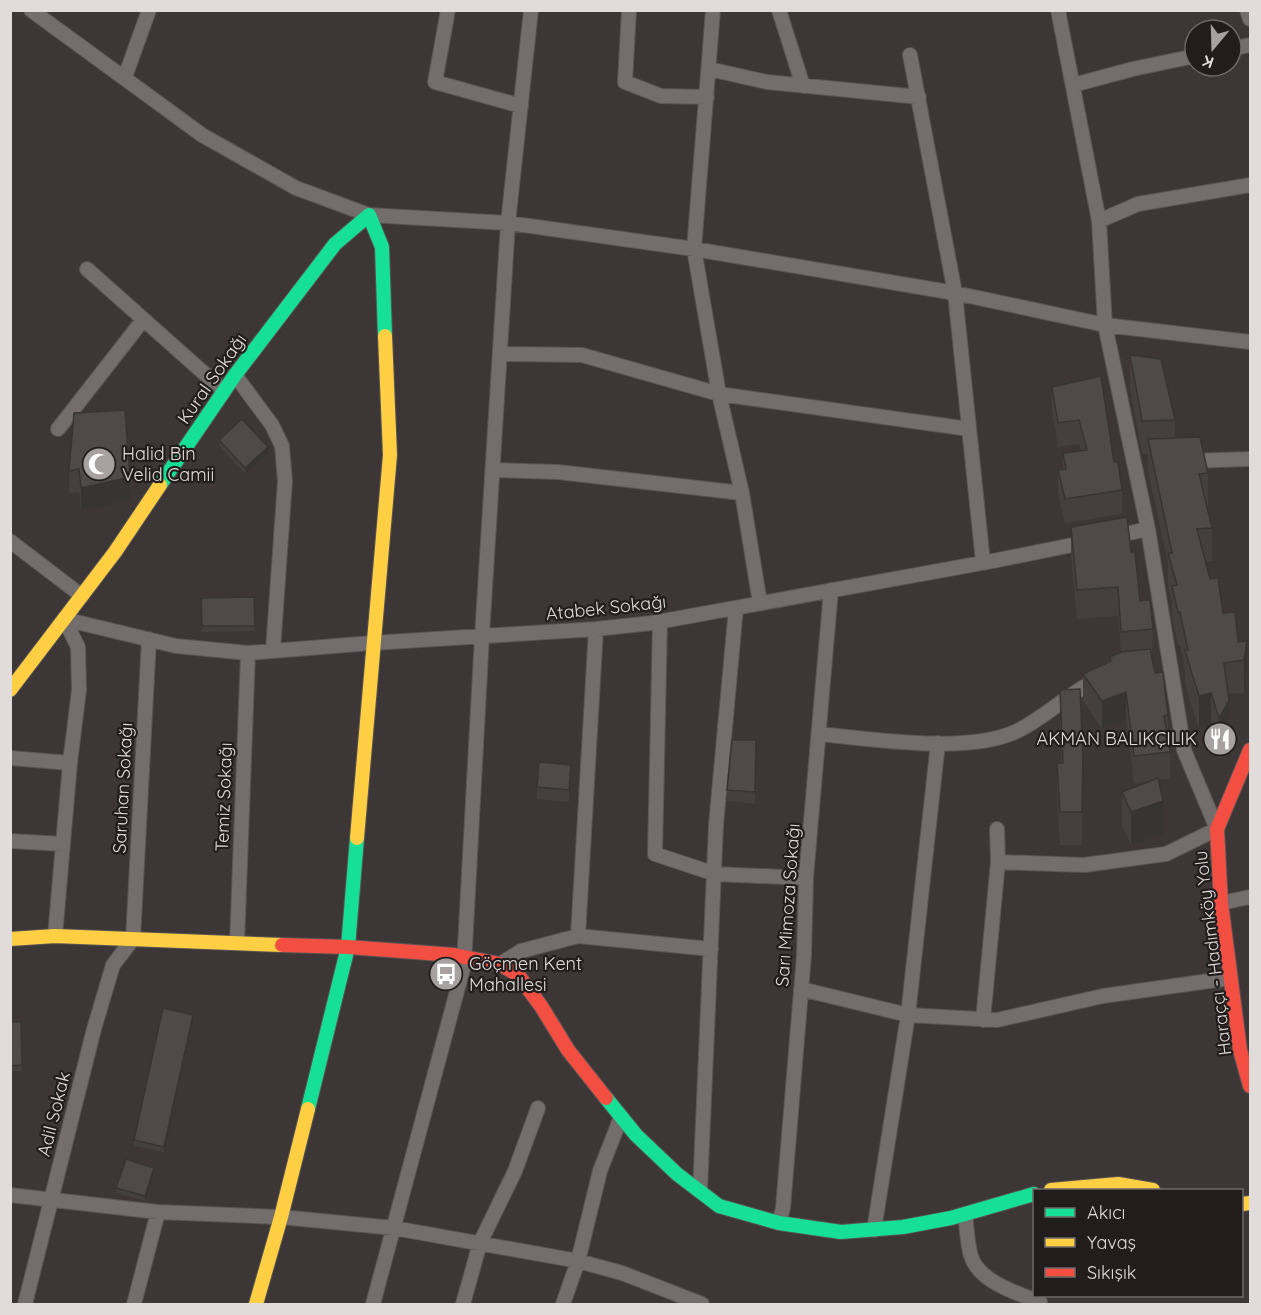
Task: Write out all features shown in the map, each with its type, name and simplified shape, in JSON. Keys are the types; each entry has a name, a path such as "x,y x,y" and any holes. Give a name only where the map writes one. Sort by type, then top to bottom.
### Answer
{"street":[{"path":"31,10 202,135 296,188 369,215 508,223 694,249 955,294 1105,325 1251,342"},
{"path":"125,77 149,10"},
{"path":"448,10 435,82 521,106"},
{"path":"373,1305 464,965 508,223 531,10"},
{"path":"629,10 625,82 661,96 707,97"},
{"path":"713,10 694,249 719,394 742,492 760,603"},
{"path":"779,10 803,86"},
{"path":"998,862 1084,865 1166,854 1217,829 1184,750 1165,665 1140,463 1105,325 1099,221 1058,10"},
{"path":"1247,10 1251,19"},
{"path":"910,55 955,294 983,562"},
{"path":"1073,85 1183,59"},
{"path":"710,69 767,82 919,98"},
{"path":"1099,221 1138,204 1251,185"},
{"path":"256,1305 281,1217 348,947 372,643 390,455 382,247 369,215"},
{"name":"Kural Sokağı","path":"11,688 149,504 235,375 335,244 369,215"},
{"path":"87,269 224,392"},
{"path":"58,429 143,320"},
{"path":"500,354 582,355 719,394 969,429"},
{"path":"235,375 272,425 282,446 285,481 273,650"},
{"path":"1169,462 1251,459"},
{"path":"493,470 558,472 742,492"},
{"name":"Atabek Sokağı","path":"64,619 176,646 248,653 596,629 660,622 1148,529"},
{"path":"10,542 82,596"},
{"name":"Sarı Mimoza Sokağı","path":"779,1222 783,1208 801,989 806,878 831,590"},
{"path":"700,1191 716,825 736,608"},
{"path":"55,936 70,763 79,690 78,647 64,619"},
{"path":"660,622 655,854 715,874 806,878"},
{"path":"578,936 596,629"},
{"name":"Saruhan Sokağı","path":"133,939 149,639"},
{"name":"Temiz Sokağı","path":"237,943 248,653"},
{"path":"819,734 938,743 991,740 1016,731 1093,682 1111,674"},
{"path":"874,1230 908,1015 938,743"},
{"name":"Haraççı - Hadımköy Yolu","path":"1251,750 1217,829 1221,903 1230,978 1240,1050 1251,1086"},
{"path":"10,758 70,763"},
{"path":"983,1020 998,862 997,829"},
{"path":"10,841 63,844"},
{"path":"1221,903 1251,897"},
{"path":"10,939 55,936 348,947 464,957 500,964 518,975 541,1006 568,1050 636,1135 677,1174 719,1206 779,1222 841,1232 903,1227 964,1214 1033,1195"},
{"path":"500,964 521,951 578,936 711,949"},
{"name":"Adil Sokak","path":"25,1305 94,1029 113,965 133,939"},
{"path":"801,989 908,1015 997,1020 1103,996 1230,978"},
{"path":"463,1305 480,1244 515,1171 538,1108"},
{"path":"563,1305 578,1262 600,1171 621,1117"},
{"path":"1063,1189 1118,1184 1143,1189"},
{"path":"10,1195 158,1212 281,1217 394,1228 578,1262 622,1273 699,1304"},
{"path":"134,1305 158,1212"},
{"path":"964,1214 971,1258 981,1270 999,1287 1040,1302"}],"building":[{"path":"1130,355 1161,359 1175,420 1142,421"},
{"path":"1101,376 1114,462 1118,462 1122,490 1065,499 1058,470 1066,469 1063,453 1087,450 1079,420 1058,423 1052,387"},
{"name":"Halid Bin Velid Camii","path":"125,410 130,477 81,488 79,469 69,471 74,413"},
{"path":"242,419 268,447 245,468 219,440"},
{"path":"1200,437 1208,473 1199,474 1212,528 1197,529 1210,579 1218,578 1223,613 1235,612 1238,642 1247,641 1244,660 1224,663 1229,701 1219,718 1211,693 1199,696 1185,650 1188,650 1172,586 1177,585 1168,553 1172,553 1148,439"},
{"path":"1127,517 1131,552 1135,552 1140,601 1150,600 1153,629 1121,632 1118,587 1077,590 1071,527"},
{"path":"254,597 255,626 202,626 201,598"},
{"path":"1150,649 1155,673 1163,672 1168,715 1164,716 1170,752 1134,756 1126,692 1102,701 1083,674 1111,661 1110,657 1121,652"},
{"path":"1080,689 1083,758 1082,812 1060,812 1057,763 1063,763 1060,690"},
{"path":"732,740 756,740 755,792 727,790"},
{"path":"539,762 571,765 569,790 537,787"},
{"path":"1158,778 1163,801 1131,812 1122,792"},
{"path":"163,1008 193,1015 164,1147 134,1140"},
{"path":"10,1022 21,1022 22,1065 10,1066"},
{"path":"126,1159 154,1168 145,1196 116,1188"}],"traffic: fast":[{"path":"160,485 235,375 335,244 369,215 382,247 385,336"},
{"path":"308,1109 348,947 357,838"},
{"path":"606,1098 636,1135 677,1174 719,1206 779,1223 841,1232 903,1227 951,1218 1033,1194"}],"traffic: slow":[{"path":"357,838 390,455 385,336"},
{"path":"10,690 115,552 160,485"},
{"path":"10,939 55,936 282,945"},
{"path":"256,1304 308,1109"},
{"path":"1062,1189 1118,1184 1147,1189"},
{"path":"1243,1204 1250,1203"}],"traffic: jam":[{"path":"1250,750 1217,829 1221,903 1240,1050 1250,1086"},
{"path":"282,945 348,947 454,955 500,964 518,975 541,1006 568,1050 606,1098"}],"place":[{"name":"Halid Bin Velid Camii","path":"99,464"},
{"name":"AKMAN BALIKÇILIK","path":"1220,739"},
{"name":"Göçmen Kent Mahallesi","path":"446,974"}]}
